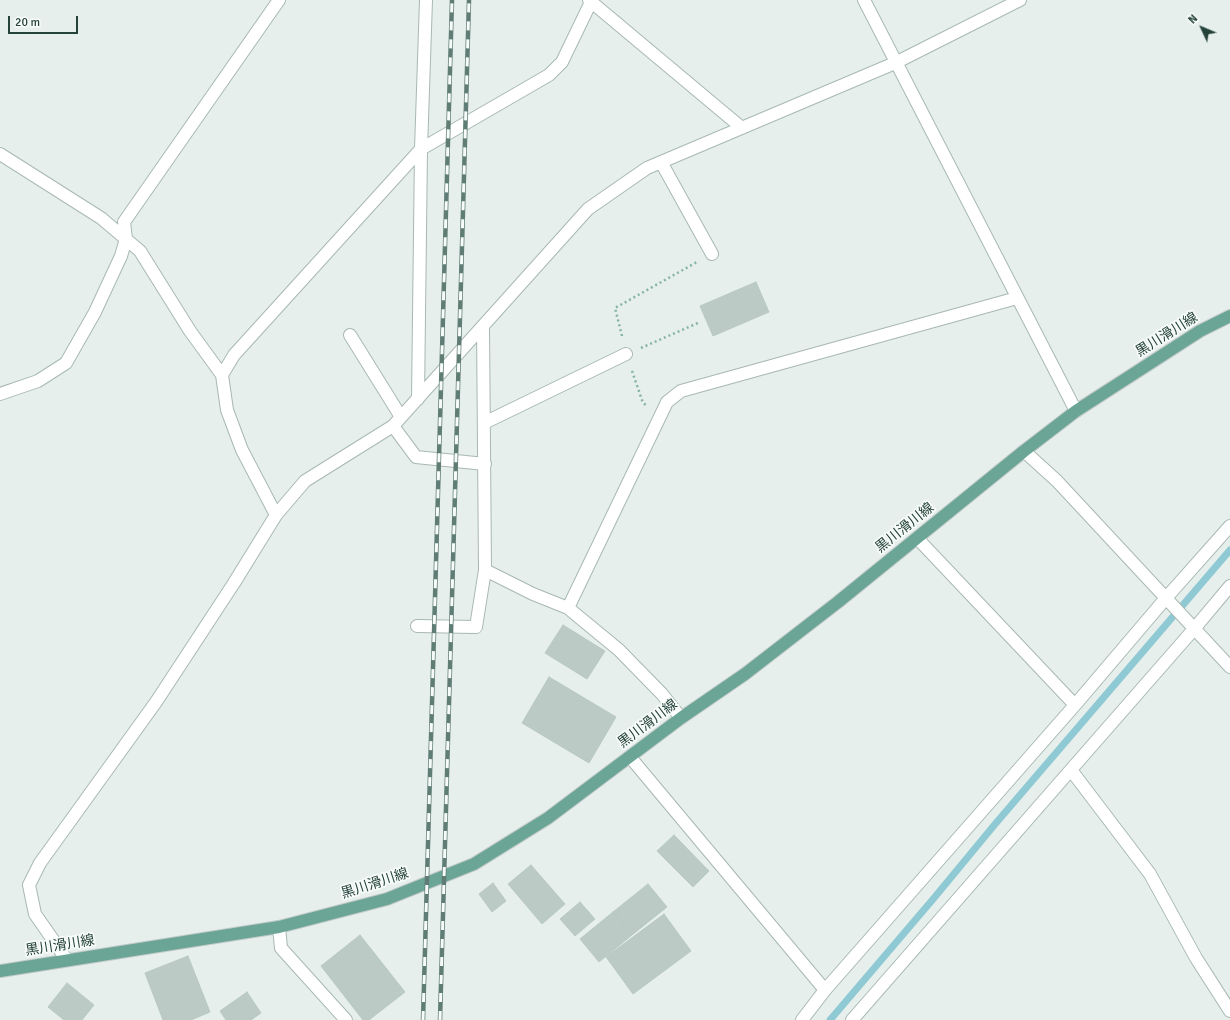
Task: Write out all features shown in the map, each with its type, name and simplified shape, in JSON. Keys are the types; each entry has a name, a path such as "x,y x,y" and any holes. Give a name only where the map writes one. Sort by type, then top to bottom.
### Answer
{"main road":[{"name":"黒川滑川線","path":"0,970 279,927 387,899 474,864 548,818 681,718 751,669 838,602 1024,451 1076,411 1200,331 1230,316"}],"street":[{"path":"0,394 38,381 66,363 95,312 121,256 126,239 124,222 279,0"},
{"path":"418,398 421,149 426,0"},
{"path":"864,0 1076,411"},
{"path":"67,960 35,914 29,885 40,863 156,702 234,583 276,515 305,481 397,422 588,209 647,168 896,63 1020,0"},
{"path":"222,375 234,355 421,149 549,75 562,62 590,1 742,128"},
{"path":"0,154 101,218 140,251 190,331 222,375 227,410 242,450 276,515"},
{"path":"661,162 712,254"},
{"path":"568,608 667,402 681,391 1017,298"},
{"path":"417,626 476,627 485,570 484,326"},
{"path":"350,335 416,457 485,464"},
{"path":"484,423 626,354"},
{"path":"1024,451 1057,481 1230,667"},
{"path":"802,1020 825,990 1230,526"},
{"path":"917,538 1074,705"},
{"path":"485,570 533,594 568,608 619,650 662,694 681,718"},
{"path":"852,1020 1230,586"},
{"path":"630,757 825,990"},
{"path":"1071,770 1150,874 1196,958 1230,1011"},
{"path":"279,927 281,948 346,1020"}],"path":[{"path":"662,414 643,403 626,354 615,308 712,254"},
{"path":"626,354 700,322"}],"building":[{"path":"756,282 769,312 713,336 700,306"},
{"path":"563,625 605,651 587,679 545,653"},
{"path":"549,677 616,717 589,763 522,723"},
{"path":"674,835 709,871 693,887 657,851"},
{"path":"531,865 565,904 542,924 508,884"},
{"path":"493,883 506,901 492,912 479,894"},
{"path":"648,884 667,907 632,935 613,912"},
{"path":"580,902 595,919 575,936 560,919"},
{"path":"613,912 632,935 599,962 580,939"},
{"path":"664,914 691,951 633,994 606,957"},
{"path":"360,935 405,992 369,1020 363,1020 321,966"},
{"path":"188,956 210,1012 191,1020 163,1020 145,973"},
{"path":"67,983 94,1005 82,1020 64,1020 48,1007"},
{"path":"247,992 261,1013 251,1020 226,1020 220,1011"}],"waterway":[{"path":"830,1020 996,823 1230,550"}],"railway":[{"path":"423,1020 452,0"},
{"path":"440,1020 469,0"}]}
